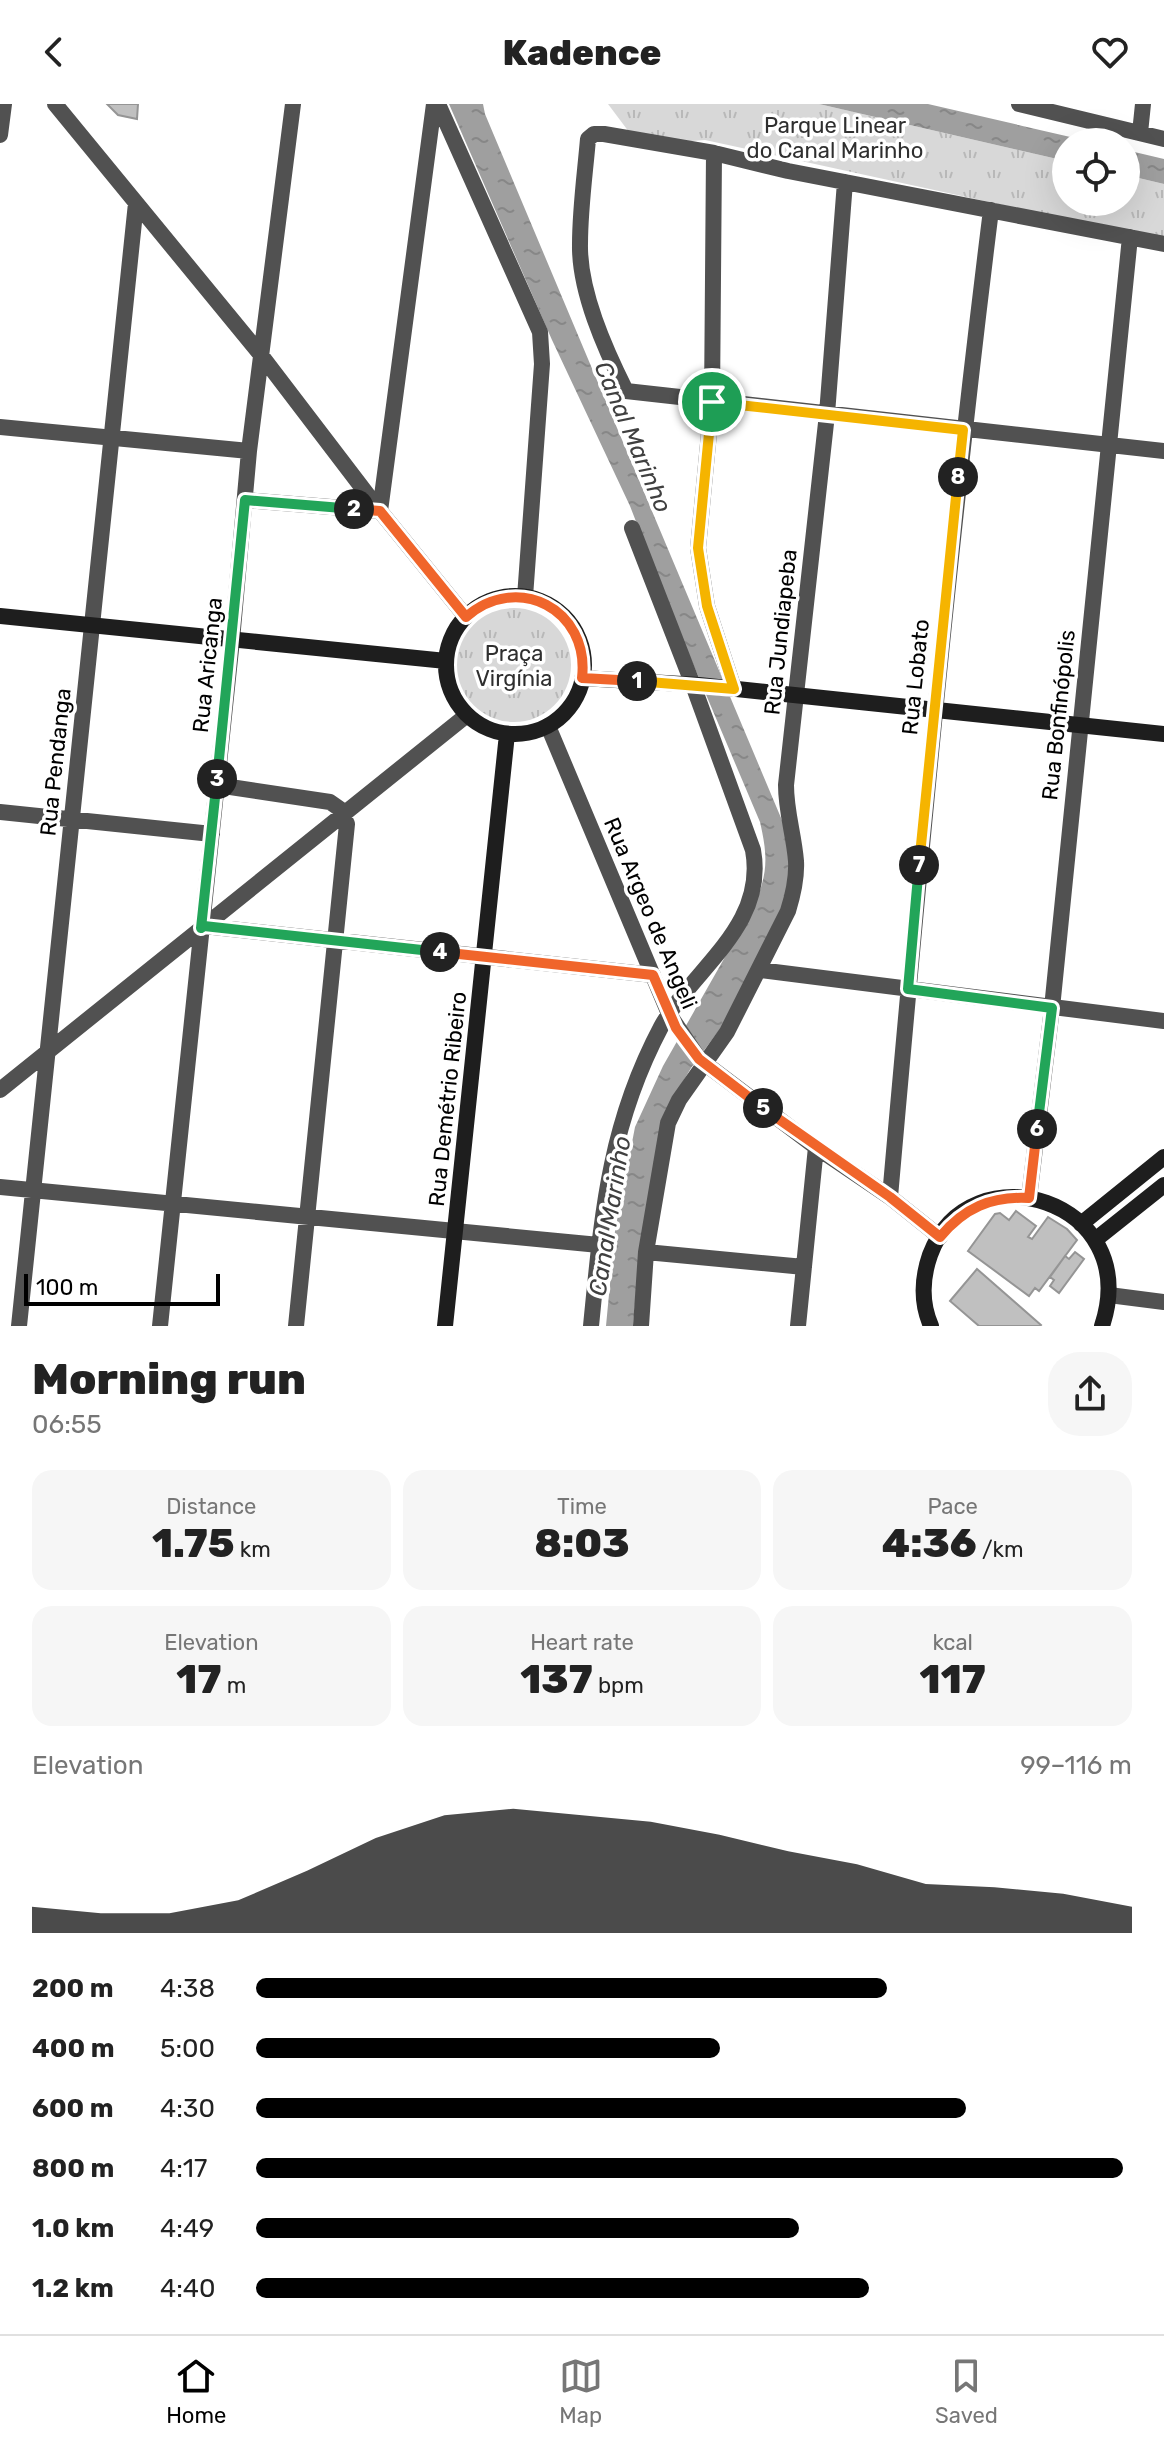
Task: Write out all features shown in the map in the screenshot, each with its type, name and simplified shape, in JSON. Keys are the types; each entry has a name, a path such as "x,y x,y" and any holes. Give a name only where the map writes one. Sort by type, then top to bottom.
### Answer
{"street":[{"path":"0,135 4,104"},
{"path":"55,104 261,355 380,511 466,617"},
{"name":"Rua Aricanga","path":"160,1326 249,451 293,104"},
{"path":"380,511 436,104"},
{"path":"436,104 540,332 542,348 525,597"},
{"path":"1019,104 1120,128"},
{"path":"1080,104 1095,122"},
{"path":"1143,104 1140,133 1164,139"},
{"path":"1164,244 845,182 714,153 604,134 594,134 588,139 579,247 589,301 607,352 626,391 1164,451"},
{"path":"714,153 712,402 698,548 707,606 731,689"},
{"name":"Rua Jundiapeba","path":"641,1326 646,1252 668,1123 702,1062 727,1032 760,970 794,891 796,864 786,803 827,414 845,182"},
{"name":"Rua Pendanga","path":"19,1326 136,203"},
{"name":"Rua Lobato","path":"890,1197 934,709 963,430 991,210"},
{"name":"Rua Bonfinópolis","path":"1029,1198 1052,1008 1130,237"},
{"path":"0,427 249,451"},
{"path":"245,500 380,511"},
{"path":"591,1326 609,1168 623,1115 642,1068 730,939 751,900 755,882 753,850 696,685 632,528"},
{"path":"525,597 556,610 573,629 582,652 582,678 571,705 548,726 528,733 507,734 489,729 467,715 451,690 446,661 452,637 466,617 493,600 525,597"},
{"path":"0,616 446,661"},
{"path":"582,678 696,685 1164,734"},
{"path":"0,1090 467,715"},
{"name":"Rua Argeo de Angeli","path":"548,726 673,1021 702,1062 816,1147 890,1197 940,1237"},
{"name":"Rua Demétrio Ribeiro","path":"445,1326 507,734"},
{"path":"217,785 330,802 344,814 347,830 296,1326"},
{"path":"0,812 212,834"},
{"path":"202,927 653,975"},
{"path":"760,970 1164,1021"},
{"path":"798,1326 816,1147"},
{"path":"1081,1224 1164,1157"},
{"path":"1095,1240 1164,1185"},
{"path":"0,1187 599,1245"},
{"path":"931,1326 925,1307 924,1278 932,1249 940,1237 957,1218 979,1205 995,1199 1029,1198 1057,1206 1081,1224 1095,1240 1106,1267 1109,1295 1102,1326"},
{"path":"646,1252 804,1267"},
{"path":"1109,1295 1164,1302"}],"green space":[{"name":"Parque Linear do Canal Marinho","path":"608,104 819,104 1052,158 1052,216 705,140 678,142 629,132"},
{"name":"Parque Linear do Canal Marinho","path":"1140,178 1164,184 1164,240 1054,216 1140,216"},
{"name":"Praça Virgínia","path":"514,608 536,613 554,625 566,643 571,665 566,687 554,705 536,717 514,722 492,717 474,705 462,687 457,665 462,643 474,625 492,613"}],"water":[{"path":"449,104 483,104 784,825 789,847 789,899 734,1010 691,1068 672,1100 641,1238 633,1326 606,1326 615,1231 635,1127 663,1066 754,906 764,874 764,845 760,822 671,612 630,506 552,340"},
{"path":"819,104 928,104 1052,133 1052,158"},
{"path":"1140,153 1164,159 1164,184 1140,178"}],"building":[{"path":"107,104 138,104 137,119 118,115"},
{"path":"1016,1211 1036,1226 1028,1237 1032,1239 1048,1217 1067,1229 1077,1240 1039,1291 1035,1288 1029,1296 968,1251 995,1214 1000,1213 1009,1220"},
{"path":"1075,1252 1084,1259 1059,1293 1050,1286 1054,1280 1050,1277 1065,1256 1069,1259"},
{"path":"977,1269 1041,1325 979,1326 950,1301"}],"route":[{"path":"712,402 963,430 908,989 1052,1008 1029,1198 995,1199 979,1205 964,1213 940,1237 890,1197 704,1065 676,1028 653,975 201,928 245,500 380,511 466,617 486,603 509,597 533,599 556,610 573,629 580,644 582,678 734,689 707,606 698,548 712,402"}],"water label":[{"name":"Canal Marinho","path":"633,437"},
{"name":"Canal Marinho","path":"610,1216"}]}
